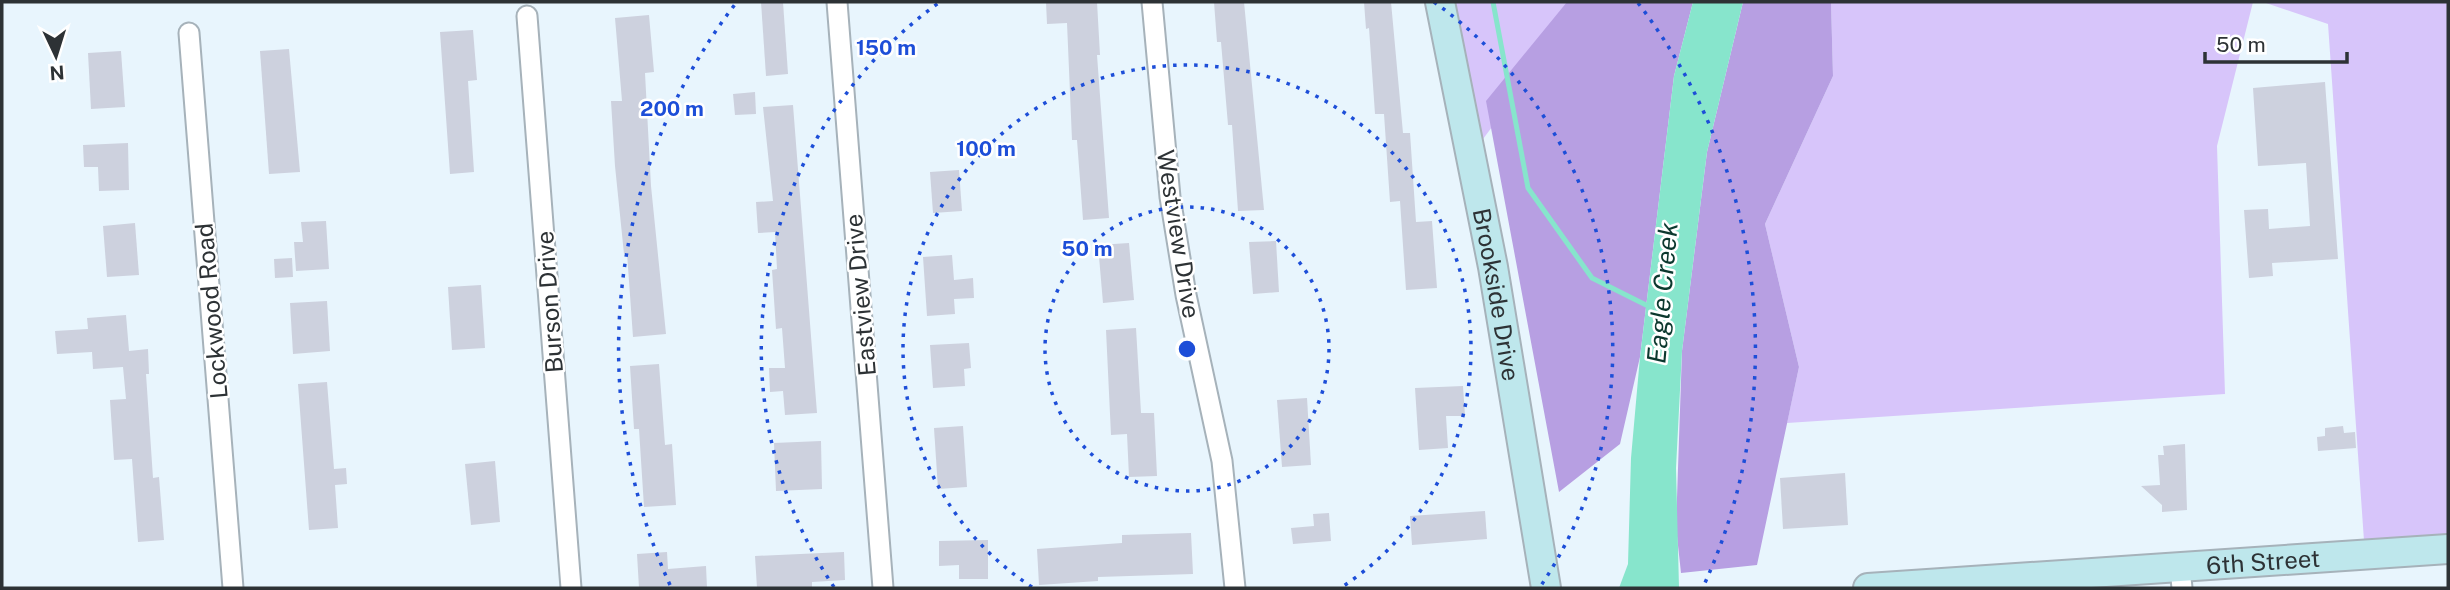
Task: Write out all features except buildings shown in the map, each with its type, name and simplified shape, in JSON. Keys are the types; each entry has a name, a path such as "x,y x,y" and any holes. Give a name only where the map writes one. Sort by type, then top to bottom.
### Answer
{"street":[{"name":"Eastview Drive","path":"837,2 883,588"},
{"name":"Westview Drive","path":"1152,2 1173,219 1222,461 1235,588"},
{"name":"Brookside Drive","path":"1440,2 1496,280 1546,588"},
{"name":"Burson Drive","path":"527,16 571,588"},
{"name":"Lockwood Road","path":"189,33 233,588"},
{"name":"6th Street","path":"1868,588 2181,578 2448,548"}],"shaded area":[{"path":"1440,2 1586,2 1471,155"},
{"path":"1567,2 1693,2 1674,76 1640,357 1620,444 1559,492 1486,101"},
{"path":"1743,2 1831,2 1833,76 1765,224 1799,367 1757,565 1681,573 1676,527 1682,351 1707,152"},
{"path":"1831,2 2253,2 2217,146 2225,394 1787,423 1799,367 1765,224 1833,76"},
{"path":"2263,2 2448,2 2448,548 2365,555 2328,24"}],"water":[{"name":"Eagle Creek","path":"1693,2 1743,2 1707,152 1682,351 1676,468 1679,588 1619,588 1628,564 1631,458 1640,357 1674,76"}],"waterway":[{"name":"Eagle Creek","path":"1493,2 1528,188 1592,278 1650,307"}]}
